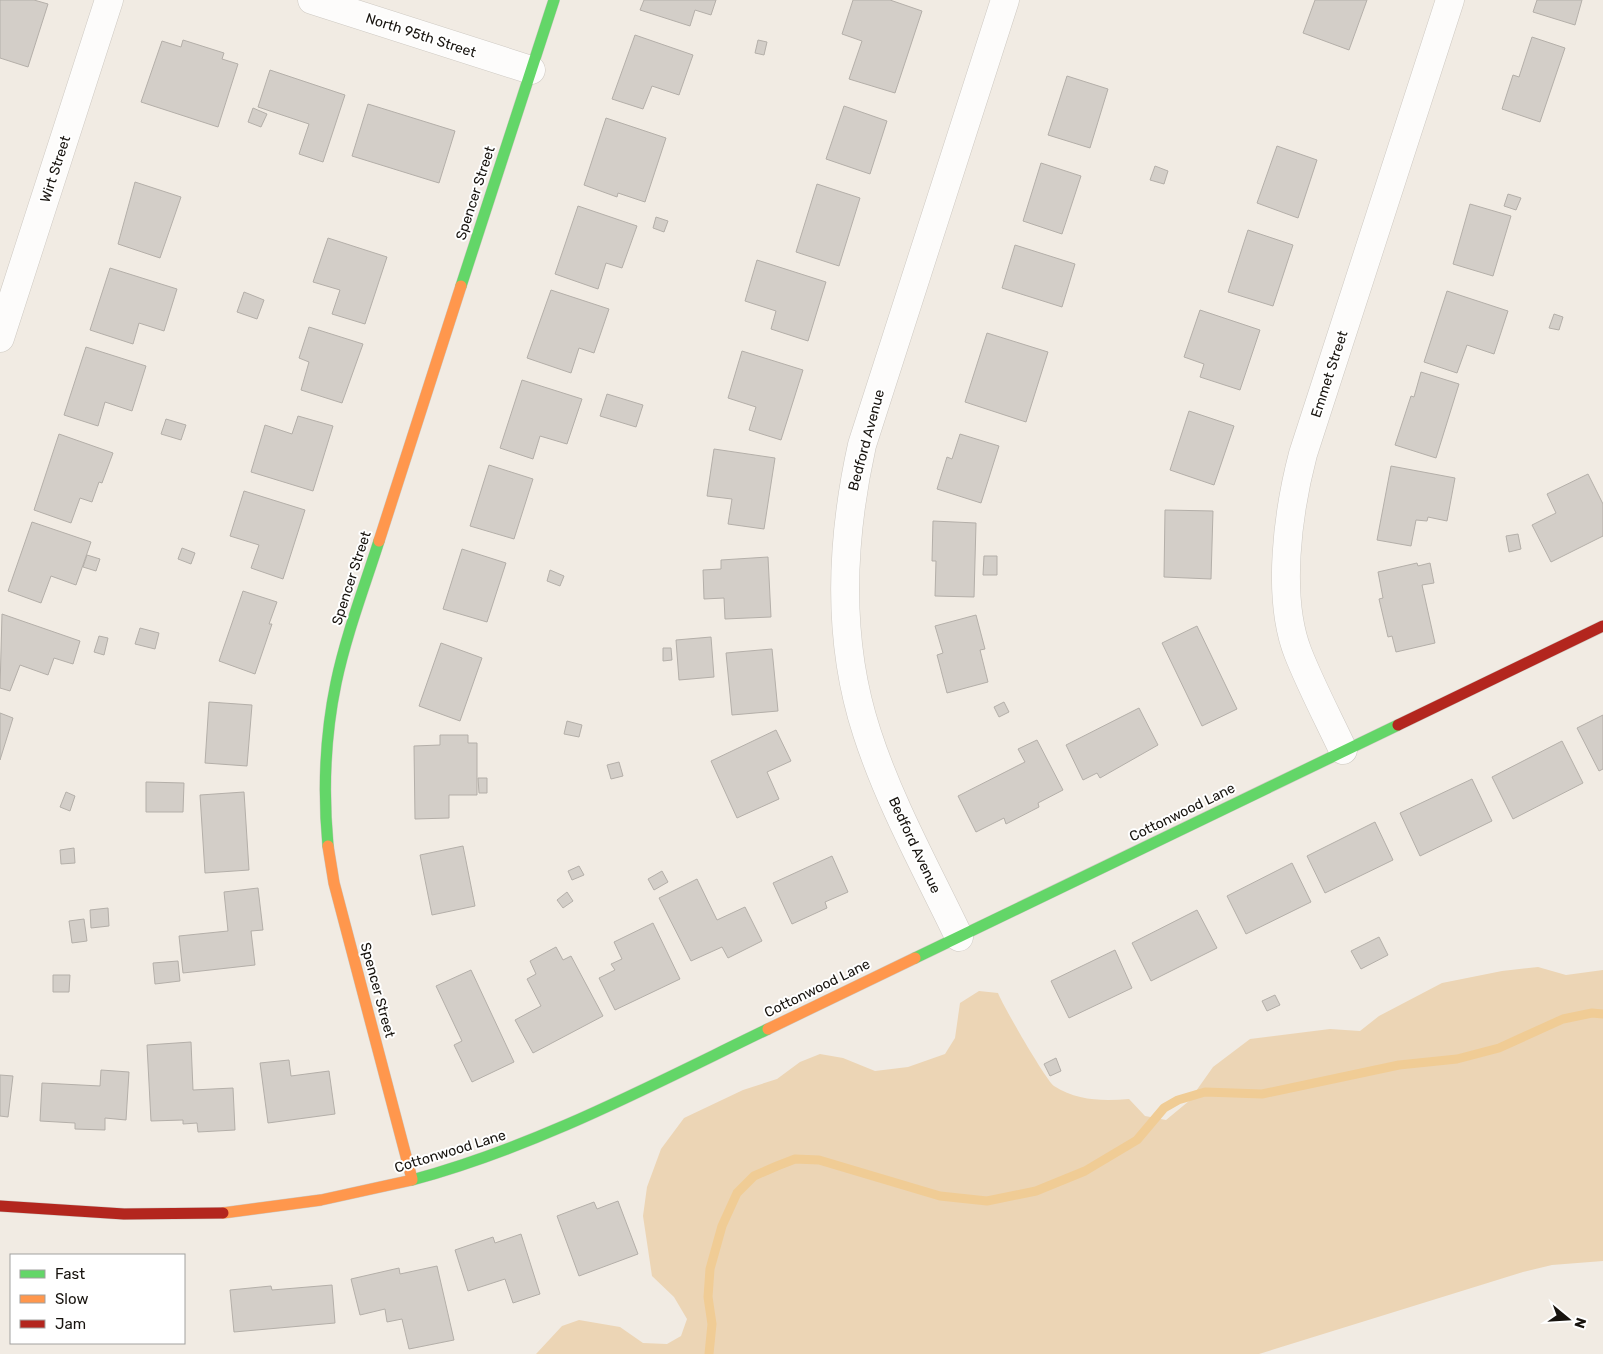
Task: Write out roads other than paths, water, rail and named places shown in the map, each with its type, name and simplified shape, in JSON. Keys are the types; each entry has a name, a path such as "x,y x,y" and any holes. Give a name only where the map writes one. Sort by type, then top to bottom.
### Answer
{"street":[{"name":"Wirt Street","path":"0,338 109,0"},
{"name":"North 95th Street","path":"312,0 531,70"},
{"name":"Spencer Street","path":"412,1180 334,883 325,814 327,742 336,683 351,627 554,0"},
{"name":"Bedford Avenue","path":"959,937 883,778 866,732 853,678 845,618 844,558 850,498 862,445 1005,0"},
{"name":"Emmet Street","path":"1343,750 1298,652 1288,594 1287,535 1296,480 1303,454 1450,0"},
{"name":"Cottonwood Lane","path":"0,1206 78,1213 168,1215 243,1210 339,1196 412,1180 473,1162 567,1126 1603,626"}],"waterway":[{"path":"709,1354 712,1324 708,1297 710,1269 722,1226 737,1193 754,1176 795,1159 819,1160 940,1196 987,1201 1036,1191 1085,1171 1137,1140 1164,1108 1178,1100 1205,1092 1262,1094 1399,1065 1457,1059 1499,1048 1563,1019 1592,1013 1603,1014"}]}
